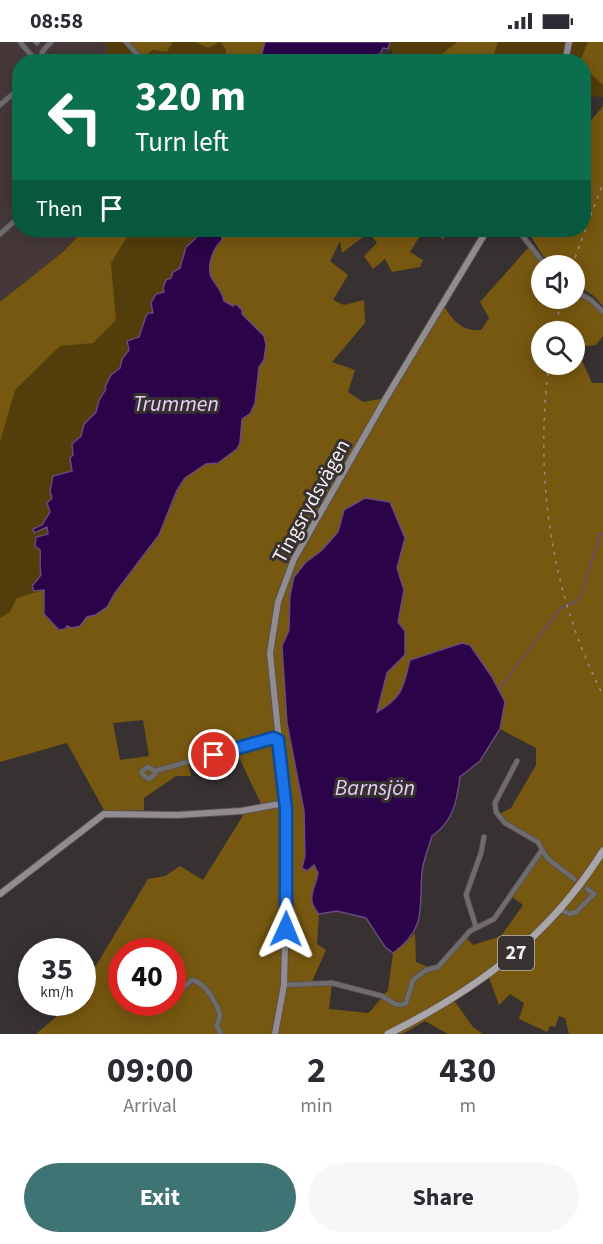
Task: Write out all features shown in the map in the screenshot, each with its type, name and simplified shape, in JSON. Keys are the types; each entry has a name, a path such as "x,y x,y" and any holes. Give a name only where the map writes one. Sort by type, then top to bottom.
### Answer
{"main road":[{"name":"27","path":"388,1034 453,999 524,946 561,910 603,851"}],"street":[{"path":"20,42 30,54"},
{"path":"43,54 51,42"},
{"path":"126,42 137,54"},
{"path":"0,105 12,94"},
{"path":"0,234 12,223"},
{"name":"Tingsrydsvägen","path":"275,1034 284,985 287,867 285,803 270,653 278,602 294,559 471,252 482,237"},
{"path":"523,237 537,255"},
{"path":"585,297 603,312"},
{"path":"155,771 273,738 278,740"},
{"path":"517,760 494,806 502,820 538,842 547,858 574,879"},
{"path":"0,894 104,814 177,815 241,811 285,803"},
{"path":"476,927 466,895 481,853 484,837"},
{"path":"284,985 332,983 382,996 390,1002 401,1005 406,1003 416,976 438,967 465,936 476,927 491,922 543,850"},
{"path":"561,910 570,914 576,912 594,894 587,889"},
{"path":"186,985 192,980 198,981 212,998 220,1015 218,1026 221,1034"}],"shaded area":[{"path":"0,42 103,42 109,48 107,54 12,54 12,237 77,237 63,252 0,302"},
{"path":"103,42 126,42 140,54 106,54 108,48"},
{"path":"126,42 173,42 167,52 153,50 147,54 137,54"},
{"path":"173,42 195,42 208,48 219,42 226,50 225,54 148,54 153,50 167,52"},
{"path":"195,42 220,42 208,48"},
{"path":"220,42 265,42 262,54 225,54 226,50"},
{"path":"390,42 457,42 442,54 392,54 392,51 388,49"},
{"path":"457,42 498,42 494,54 442,54"},
{"path":"498,42 588,42 583,54 494,54"},
{"path":"588,42 603,42 603,85 591,74 591,54 583,54"},
{"path":"591,73 603,84 603,97 591,96"},
{"path":"603,106 603,306 585,290 585,255 542,255 531,237 591,237 591,121"},
{"path":"77,237 196,237 186,247 180,268 166,280 164,292 157,294 154,313 146,316 139,337 127,341 129,350 122,359 120,369 105,388 98,401 97,410 81,436 72,444 73,455 70,458 72,471 56,474 50,491 52,498 47,505 50,512 42,525 36,527 34,533 47,527 48,534 42,536 39,561 41,575 35,591 222,237 304,237 340,240 332,258 0,718 0,302 63,252"},
{"path":"77,237 127,237 111,263 116,320 93,343 60,346 15,390 0,442 0,302 63,252"},
{"path":"222,237 363,237 342,253 340,241 330,261 348,275 333,300 344,305 364,300 365,323 332,362 355,370 348,392 363,402 386,398 442,303 453,319 463,327 481,330 489,318 480,302 529,247 537,255 531,255 531,309 585,309 585,297 603,312 603,336 596,345 585,346 585,321 531,321 531,375 585,375 585,367 592,383 603,383 603,1034 569,1034 565,1018 559,1016 555,1027 550,1026 547,1032 519,1019 524,1003 510,994 499,1005 488,975 453,999 473,1027 483,1034 448,1034 425,1021 402,1034 36,1034 57,1016 96,1016 96,965 108,946 108,1016 186,1016 186,938 113,938 148,879 165,876 180,866 203,880 244,814 263,808 235,749 188,760 191,776 176,776 144,798 144,810 105,812 67,743 0,762 0,618 10,612 17,598 44,590 44,614 67,626 107,607 159,535 185,478 206,464 218,463 233,451 241,433 242,419 255,403 259,367 264,360 264,336 242,314 236,304 233,306 224,301 211,275 211,259","holes":["390,502 404,538 397,568 404,590 398,622 405,655 387,673 377,713 398,697 404,685 410,660 445,648 505,702 500,729 536,748 536,765 511,808 498,815 505,823 541,846 542,850 511,896 523,905 501,936 473,945 465,936 433,969 416,962 415,933 393,953 388,990 369,1013 329,1009 332,983 311,984 326,950 317,944 319,914 312,899 318,872 314,865 302,868 305,856 304,811 287,723 282,646 289,630 305,563 322,550 338,532 344,510","143,720 149,756 120,760 113,723"]},
{"path":"373,237 419,237 410,252 423,260 420,267 392,272 385,259 373,269 364,256 377,243"}],"water":[{"path":"265,42 390,42 388,49 383,48 380,54 262,54"},
{"name":"Trummen","path":"196,237 222,237 211,259 211,275 224,301 233,306 236,304 242,310 242,314 264,336 266,345 264,360 259,367 255,403 250,414 242,419 240,443 237,449 218,463 206,464 185,478 177,490 159,535 107,607 87,617 80,626 72,628 67,626 59,630 44,614 44,590 34,591 32,586 41,575 40,550 35,546 36,537 48,534 47,527 34,533 33,529 42,525 50,512 47,503 52,498 50,491 53,476 72,471 70,458 73,455 72,444 81,436 84,424 96,412 111,375 120,368 122,359 129,350 127,341 139,337 146,316 148,313 153,313 151,303 156,294 164,292 166,280 180,268 186,247"},
{"name":"Barnsjön","path":"365,498 390,502 405,538 397,568 404,590 398,622 405,631 405,655 387,673 377,712 386,707 401,691 410,660 462,643 470,645 492,677 505,702 500,729 480,761 460,777 453,810 445,824 432,836 423,868 419,917 416,926 404,944 393,953 385,947 366,918 337,911 319,914 313,904 312,894 318,873 314,865 307,871 302,868 305,856 304,811 287,723 282,646 289,630 290,595 294,577 305,563 322,550 338,532 344,510"}],"waterway":[{"path":"499,689 561,608 575,602 581,596 600,534 603,534"}],"railway":[{"path":"591,215 603,183"},
{"path":"576,255 583,237"},
{"path":"557,321 559,309"},
{"path":"548,375 544,449 551,534 559,576 571,617 585,656 603,695"}],"route":[{"path":"214,755 273,738 278,740 286,809 286,929"}]}
